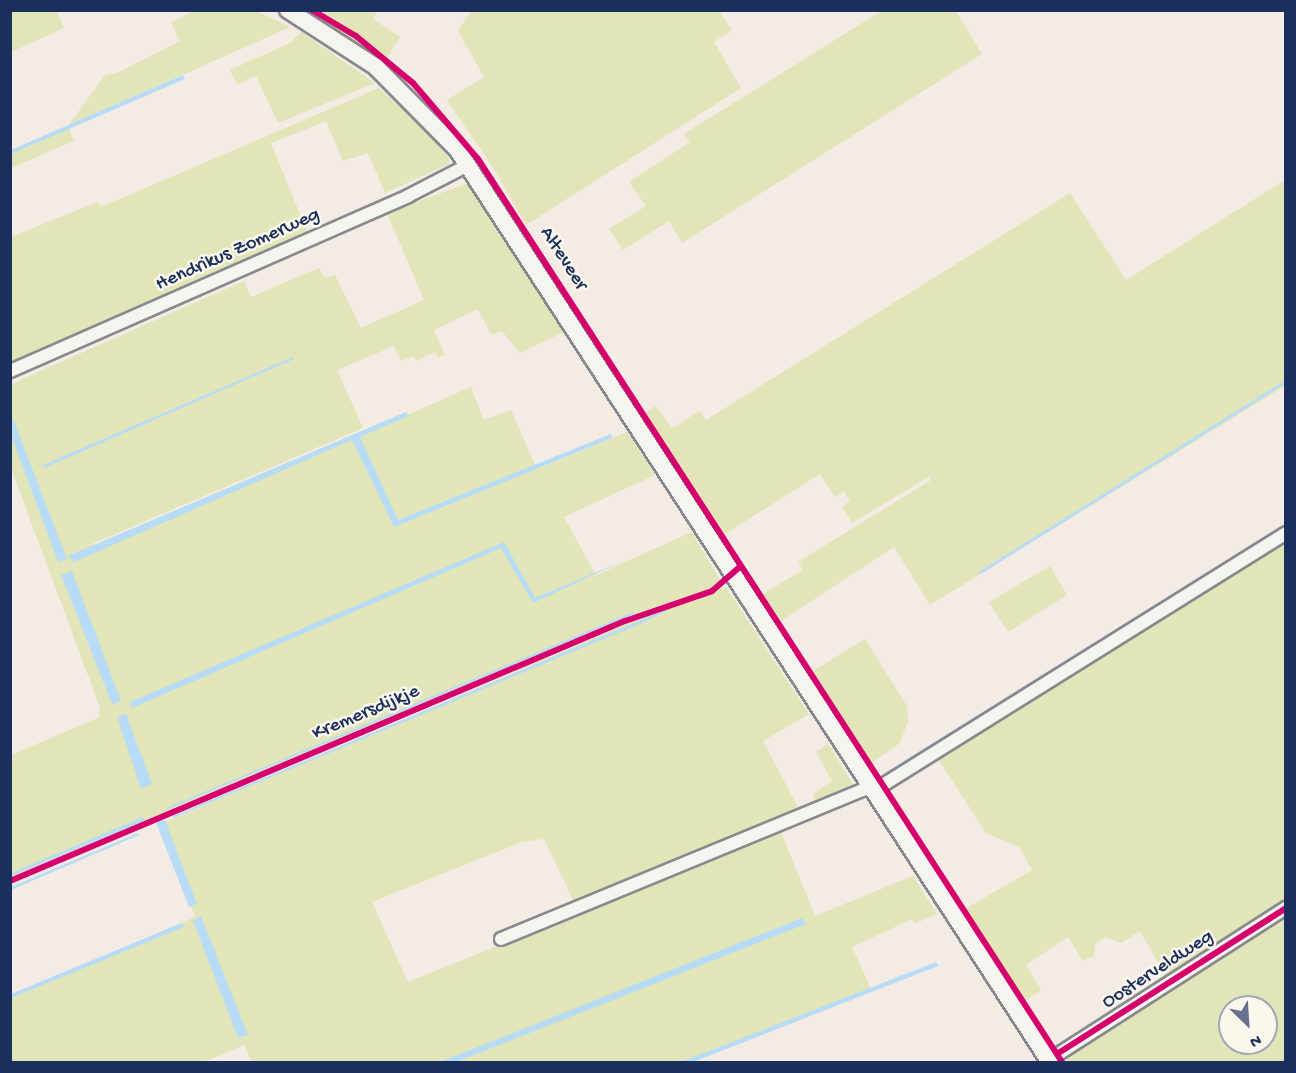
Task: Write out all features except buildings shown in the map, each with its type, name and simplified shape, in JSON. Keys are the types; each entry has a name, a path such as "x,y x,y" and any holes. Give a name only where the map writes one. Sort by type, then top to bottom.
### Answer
{"street":[{"name":"Alteveer","path":"288,10 330,34 392,80 443,132 468,165 1049,1061"},
{"name":"Hendrikus Zomerweg","path":"10,371 408,196 468,165"},
{"path":"501,939 883,785 1286,533"},
{"name":"Oosterveldweg","path":"1049,1061 1286,908"}],"green space":[{"path":"883,10 956,11 982,54 682,243 669,221 623,250 609,229 646,206 629,182 690,142 684,134"},
{"path":"10,11 57,11 64,28 11,52"},
{"path":"193,11 257,11 290,27 68,126 105,75 119,72 180,41 171,23"},
{"path":"378,11 373,19 400,37 383,64 318,21 322,12"},
{"path":"471,11 719,11 732,30 714,42 741,88 526,225 494,169 447,100 484,77 458,31"},
{"path":"301,32 375,83 278,123 256,76 237,85 230,70 290,43"},
{"path":"379,88 426,130 450,160 449,164 385,193 368,153 343,161 326,121 271,143 308,234 11,365 11,237 98,202 101,207"},
{"path":"68,126 74,141 11,168 11,150"},
{"path":"1285,180 1285,386 930,605 894,547 781,621 763,594 803,570 798,562 931,480 930,476 852,523 842,507 850,501 844,491 835,497 820,474 725,534 646,413 656,406 672,428 700,411 706,420 1070,193 1126,280"},
{"path":"468,183 564,332 520,353 502,331 491,335 478,309 434,330 445,355 438,358 435,352 416,361 414,356 401,361 394,346 337,370 363,428 92,544 102,547 129,536 471,387 484,420 511,410 537,469 627,432 655,475 564,517 596,575 692,532 720,580 711,588 634,614 11,877 11,755 100,717 99,705 11,468 11,384 244,281 251,297 319,268 325,278 335,275 361,328 424,300 387,213"},
{"path":"1285,535 1285,903 1167,978 1140,931 1121,943 1106,937 1095,944 1094,956 1083,961 1068,937 1026,965 1041,990 1024,1002 965,909 1032,870 1019,847 986,833 934,753"},
{"path":"1050,566 1067,595 1008,632 989,602"},
{"path":"726,587 809,714 763,741 801,813 575,904 544,839 522,842 372,902 408,982 781,832 815,916 913,876 937,914 914,924 912,919 852,947 871,989 684,1062 252,1062 244,1045 204,1062 11,1062 11,996 195,917 161,824 650,614"},
{"path":"865,639 907,706 908,721 900,743 872,763 813,671"},
{"path":"828,744 855,787 817,806 813,794 832,781 816,752"},
{"path":"1285,919 1285,1062 1067,1062 1071,1051"}],"water":[{"path":"183,75 185,79 11,154 11,150"},
{"path":"293,357 294,359 44,468 43,465"},
{"path":"10,411 67,559 58,562 11,435"},
{"path":"406,412 409,416 360,437 398,520 611,434 612,438 394,527 352,440 74,562 68,556"},
{"path":"504,542 535,598 625,560 533,603 501,548 132,708 130,702"},
{"path":"72,571 121,701 112,704 61,575"},
{"path":"677,605 647,621 173,818 173,816"},
{"path":"633,612 634,614 166,810 166,808"},
{"path":"126,714 152,784 141,789 117,717"},
{"path":"143,817 144,821 11,876 11,873"},
{"path":"165,820 197,904 189,907 157,825 157,821"},
{"path":"138,833 139,835 11,890 11,887"},
{"path":"201,916 248,1035 238,1038 193,921"},
{"path":"802,918 806,924 456,1062 440,1062"},
{"path":"182,923 184,927 11,998 11,994"},
{"path":"936,962 938,966 693,1062 681,1062"}],"waterway":[{"path":"980,572 1286,381"},
{"path":"886,773 1286,524"}],"cycle path":[{"path":"312,10 356,36 413,83 478,159 1062,1062"},
{"name":"Kremersdijkje","path":"10,881 625,621 712,591 740,567"},
{"path":"1057,1054 1286,908"}]}
